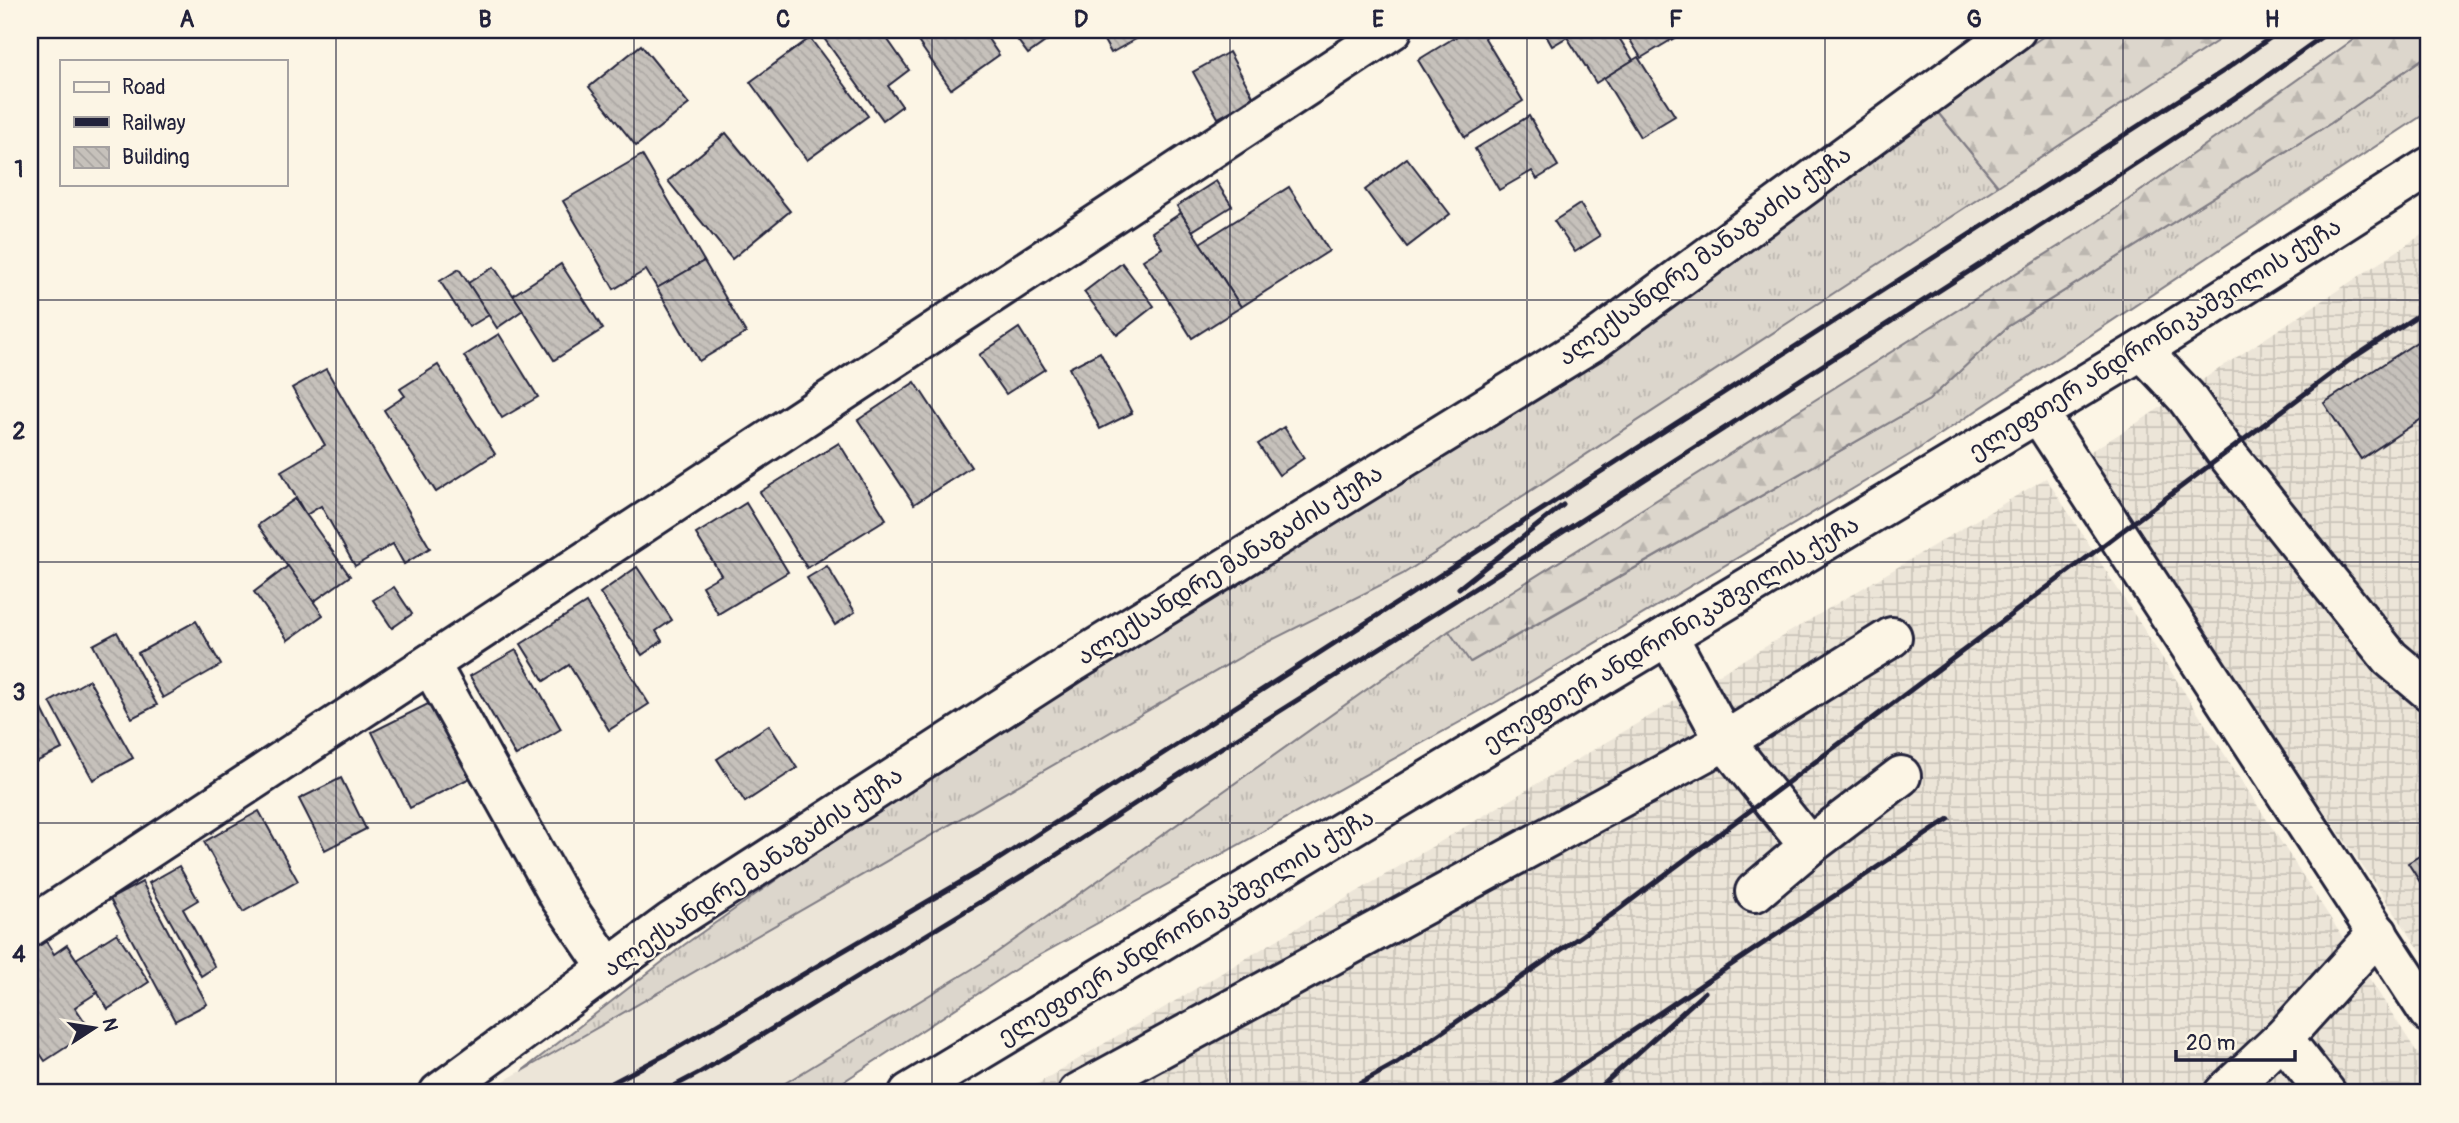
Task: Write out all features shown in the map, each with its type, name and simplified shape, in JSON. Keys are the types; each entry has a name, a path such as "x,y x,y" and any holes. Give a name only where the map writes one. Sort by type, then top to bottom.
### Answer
{"street":[{"path":"30,928 1392,30"},
{"name":"ალექსანდრე მანაგაძის ქუჩა","path":"439,1093 671,922 1072,663 1595,340 2016,30"},
{"name":"ელეფთერ ანდრონიკაშვილის ქუჩა","path":"909,1093 2142,350 2429,167"},
{"path":"2142,350 2186,397 2226,453 2390,658 2429,691"},
{"path":"2038,413 2429,1013"},
{"path":"1668,636 1725,741 1809,846"},
{"path":"1078,1093 1725,741 1892,637"},
{"path":"430,664 559,896 608,968"},
{"path":"1755,892 1809,846 1901,776"},
{"path":"2224,1093 2283,1038 2378,933"},
{"path":"2283,1038 2326,1093"}],"shaded area":[{"path":"2234,30 2366,30 2097,222 1449,631 982,963 769,1093 483,1093 1260,646 1403,574"},
{"path":"2429,230 2429,963 2081,457 2134,425"},
{"path":"2046,478 2429,1071 2429,1093 1022,1093"}],"green space":[{"path":"2053,30 2234,30 1998,186 1935,109"},
{"path":"2367,30 2429,30 2429,54 2331,123 2007,327 1929,400 1470,662 1449,631 2097,222"},
{"path":"2429,54 2429,111 1911,454 1498,701 1022,965 826,1093 769,1093 982,963 1449,631 1471,662 1929,400 2007,327 2331,123"},
{"path":"1935,109 1998,186 1403,574 1260,646 522,1071 684,945 966,746 1617,346 1837,187"}],"building":[{"path":"818,30 881,30 909,70 888,86 902,106 883,120"},
{"path":"910,30 982,30 999,55 951,89"},
{"path":"1010,30 1062,30 1028,54"},
{"path":"1098,30 1152,30 1111,53"},
{"path":"1467,30 1480,30 1523,101 1465,137 1418,60"},
{"path":"1543,30 1579,30 1552,46"},
{"path":"1579,30 1614,30 1633,60 1596,83 1567,37"},
{"path":"1624,30 1678,30 1681,34 1641,58"},
{"path":"810,38 868,116 807,160 750,82"},
{"path":"641,45 689,104 636,146 589,87"},
{"path":"1229,52 1254,98 1218,118 1193,72"},
{"path":"1638,57 1675,116 1640,137 1604,78"},
{"path":"1529,116 1558,166 1537,179 1532,171 1499,190 1475,149"},
{"path":"726,133 790,211 732,259 668,181"},
{"path":"642,155 704,261 657,288 646,270 614,289 563,201"},
{"path":"1407,158 1450,214 1407,247 1365,190"},
{"path":"1216,181 1232,206 1192,231 1177,206"},
{"path":"1289,187 1329,251 1241,307 1200,243"},
{"path":"1580,204 1600,236 1575,252 1554,221"},
{"path":"1181,213 1241,307 1192,338 1143,260 1162,248 1152,232"},
{"path":"704,261 746,333 699,361 657,288"},
{"path":"1122,263 1154,306 1117,335 1084,292"},
{"path":"561,264 603,329 554,360 513,295"},
{"path":"494,267 523,310 497,328 468,283"},
{"path":"459,269 489,315 469,327 440,281"},
{"path":"1019,328 1045,369 1006,394 979,355"},
{"path":"499,334 538,397 502,418 464,356"},
{"path":"2429,334 2429,414 2361,459 2324,403"},
{"path":"1100,352 1132,413 1100,429 1069,368"},
{"path":"438,365 495,454 436,492 384,410 405,396 400,389"},
{"path":"326,369 430,548 404,564 393,544 355,566 321,506 306,515 281,471 325,445 292,388"},
{"path":"915,382 971,467 914,504 858,420"},
{"path":"1284,427 1304,458 1279,475 1258,444"},
{"path":"839,443 886,519 807,568 760,492"},
{"path":"295,499 350,576 313,602 258,525"},
{"path":"746,503 788,572 718,614 702,586 721,575 696,534"},
{"path":"288,566 323,615 288,640 254,592"},
{"path":"827,566 855,612 835,625 807,578"},
{"path":"637,567 672,620 656,631 662,641 642,655 600,593"},
{"path":"394,587 412,614 392,628 373,600"},
{"path":"586,603 649,704 609,730 569,665 544,681 521,644"},
{"path":"196,621 221,665 163,698 138,653"},
{"path":"117,632 157,705 132,718 93,645"},
{"path":"516,650 561,729 516,756 470,676"},
{"path":"89,680 133,758 93,780 50,702"},
{"path":"438,699 476,775 410,808 372,732"},
{"path":"42,709 62,749 30,765 30,715"},
{"path":"769,725 797,768 745,802 717,759"},
{"path":"341,778 366,829 325,850 299,799"},
{"path":"259,811 298,881 243,912 204,842"},
{"path":"2429,850 2429,896 2408,863"},
{"path":"179,866 198,900 183,909 215,967 201,976 149,883"},
{"path":"142,882 207,1004 175,1021 110,899"},
{"path":"117,933 149,982 108,1009 76,959"},
{"path":"45,940 54,954 67,945 98,992 75,1007 91,1031 45,1061 30,1039 30,950"}],"railway":[{"path":"593,1093 665,1055 985,868 2225,70 2281,30"},
{"path":"661,1093 701,1072 1041,865 2068,208 2246,91 2331,30"},
{"path":"1343,1093 1397,1063 1610,916 2347,362 2429,308"},
{"path":"1459,588 1563,505"},
{"path":"1540,1093 1949,819"},
{"path":"1594,1093 1705,992"}]}
